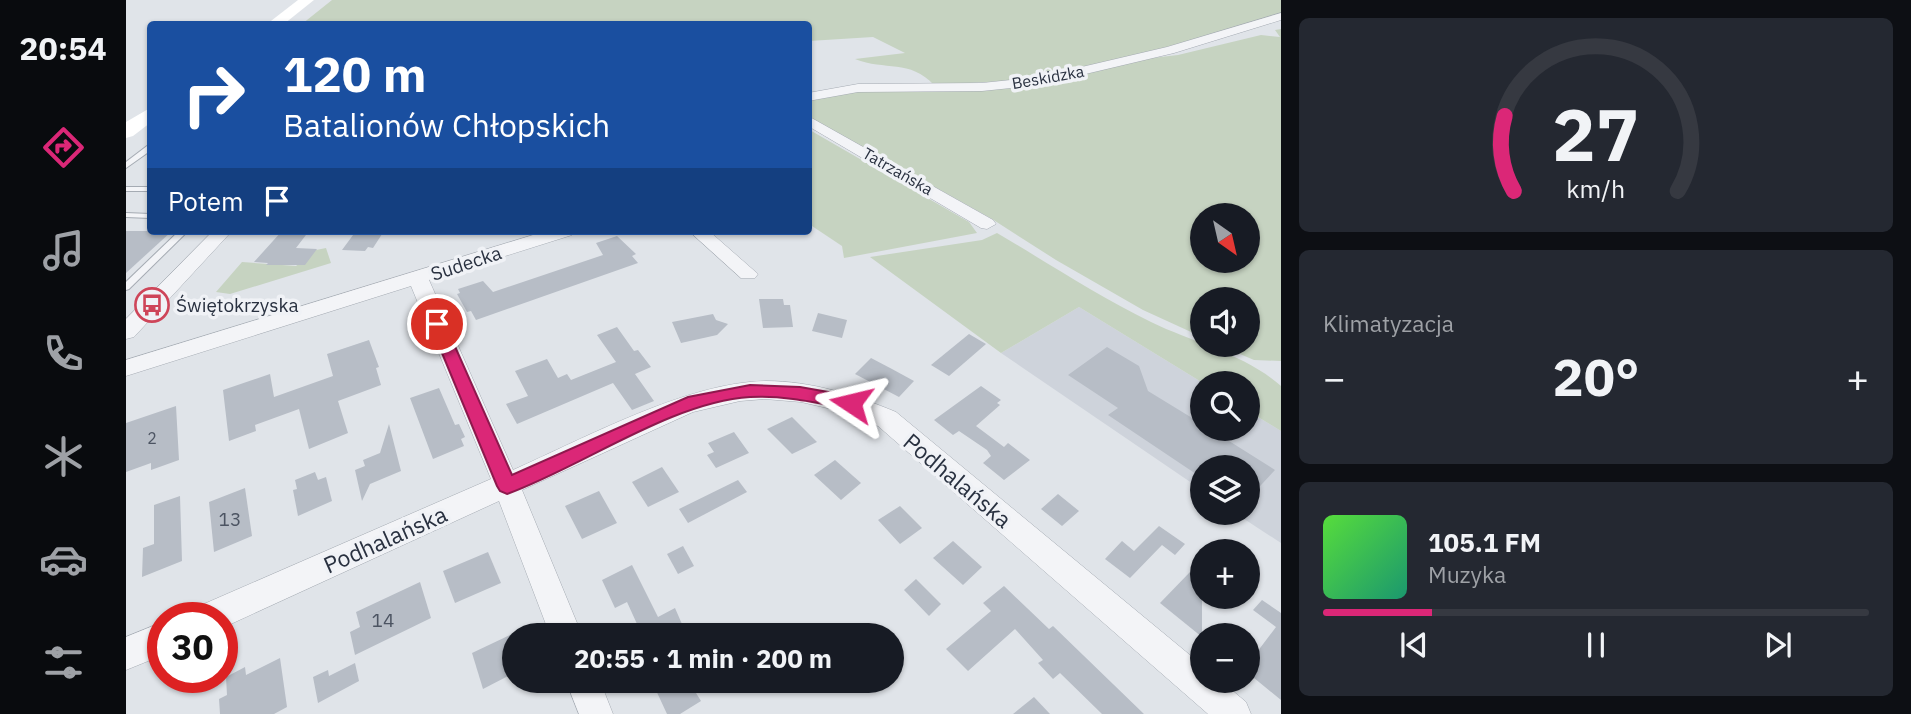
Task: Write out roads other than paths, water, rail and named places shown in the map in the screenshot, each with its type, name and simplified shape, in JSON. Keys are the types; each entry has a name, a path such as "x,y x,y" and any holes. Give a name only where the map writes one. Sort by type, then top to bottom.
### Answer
{"main road":[{"path":"279,21 307,0"},
{"path":"126,132 147,116"}],"street":[{"name":"Beskidzka","path":"812,96 858,88 982,87 1039,81 1170,50 1281,16"},
{"name":"Tatrzańska","path":"812,122 987,224"},
{"path":"126,332 219,235"},
{"name":"Sudecka","path":"126,368 553,235"},
{"path":"703,235 748,274"},
{"path":"418,279 507,486 561,623"},
{"name":"Podhalańska","path":"238,605 688,404 750,391 800,394 851,403 887,419 1234,714"},
{"path":"126,654 147,645"},
{"path":"588,693 596,714"}],"lane":[{"path":"126,166 147,150"},
{"path":"126,189 147,189"},
{"path":"126,215 147,216"},
{"path":"126,287 180,235"}],"place":[{"name":"Świętokrzyska","path":"152,305"}]}
